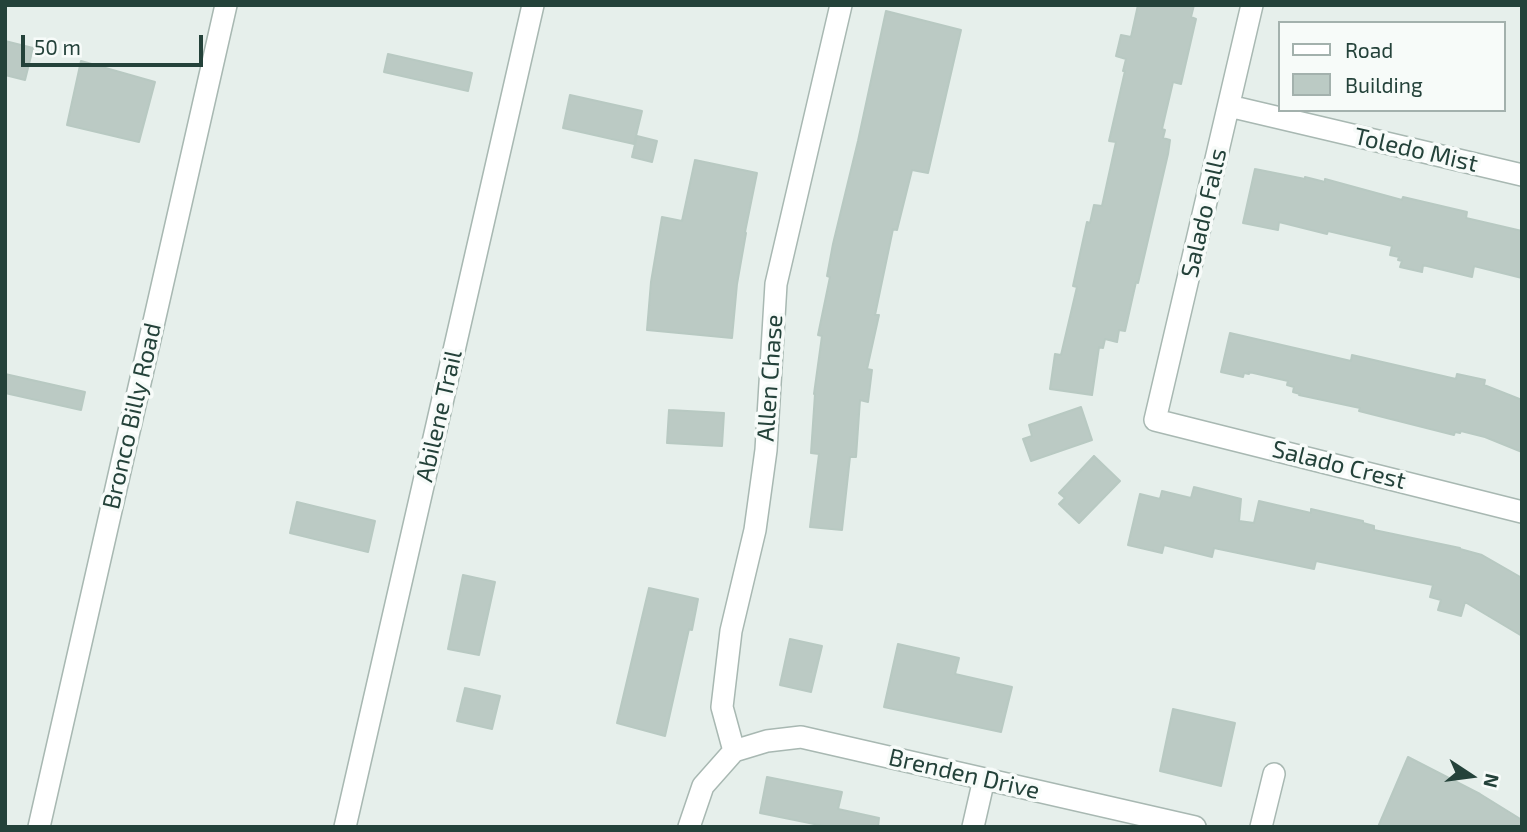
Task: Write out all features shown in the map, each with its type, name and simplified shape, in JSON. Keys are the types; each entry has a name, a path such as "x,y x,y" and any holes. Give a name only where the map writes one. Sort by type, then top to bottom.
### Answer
{"street":[{"name":"Bronco Billy Road","path":"38,827 226,5"},
{"name":"Abilene Trail","path":"345,827 533,5"},
{"name":"Allen Chase","path":"734,751 722,707 731,631 755,530 766,450 776,284 841,5"},
{"name":"Salado Falls","path":"1155,420 1252,5"},
{"name":"Toledo Mist","path":"1229,106 1522,175"},
{"name":"Salado Crest","path":"1155,420 1522,512"},
{"name":"Brenden Drive","path":"734,751 767,741 801,737 1195,827"},
{"path":"689,827 703,786 734,751"},
{"path":"1261,827 1274,774"},
{"path":"973,827 984,779"}],"building":[{"path":"1138,5 1194,5 1191,17 1196,19 1181,84 1173,82 1162,129 1165,130 1163,138 1170,140 1168,154 1125,331 1119,330 1117,342 1105,339 1103,348 1099,347 1092,395 1050,389 1055,354 1061,355 1077,287 1073,286 1087,222 1090,223 1094,205 1102,206 1116,142 1109,141 1126,59 1116,56 1121,35 1131,37"},
{"path":"886,11 961,30 928,173 912,170 897,230 893,229 867,369 872,370 868,402 860,400 856,457 850,457 842,530 810,527 819,454 811,453 814,394 822,336 818,335 830,277 827,276 833,244"},
{"path":"5,41 33,48 25,80 5,75"},
{"path":"388,54 472,73 468,91 384,72"},
{"path":"81,61 155,82 139,142 67,125"},
{"path":"570,95 642,111 634,144 563,128"},
{"path":"637,136 657,141 652,162 632,157"},
{"path":"695,160 757,173 737,284 732,338 647,330 651,282 662,217 682,221"},
{"path":"1255,169 1325,182 1325,179 1402,200 1403,197 1467,212 1466,218 1522,231 1522,278 1474,266 1472,277 1423,265 1422,272 1400,267 1402,261 1398,260 1399,257 1390,255 1392,246 1279,222 1278,230 1243,223"},
{"path":"1230,333 1351,361 1352,355 1456,379 1457,374 1485,380 1484,385 1522,400 1522,452 1485,437 1461,431 1455,432 1454,435 1359,411 1360,408 1299,395 1293,392 1294,387 1287,385 1288,381 1249,372 1244,373 1243,377 1221,372"},
{"path":"5,374 85,392 81,410 5,393"},
{"path":"1081,407 1092,440 1031,461 1023,439 1032,436 1029,425"},
{"path":"669,410 724,413 722,446 667,443"},
{"path":"1094,456 1120,481 1079,523 1059,504 1065,498 1059,493"},
{"path":"1194,487 1241,499 1239,521 1254,523 1259,501 1363,521 1374,526 1374,530 1482,555 1522,578 1522,636 1465,602 1461,616 1438,610 1441,600 1430,597 1433,585 1316,561 1314,569 1214,548 1212,557 1164,545 1162,553 1128,545 1140,494 1160,499 1162,491 1191,498"},
{"path":"297,502 375,521 368,552 290,533"},
{"path":"463,575 495,582 479,655 448,649"},
{"path":"649,588 698,599 665,736 617,723"},
{"path":"790,639 822,646 811,692 780,685"},
{"path":"898,644 959,658 955,674 1012,687 1001,732 884,707"},
{"path":"465,688 500,696 492,729 457,721"},
{"path":"1173,709 1235,723 1221,786 1160,771"},
{"path":"1408,757 1480,794 1522,820 1522,827 1378,827"},
{"path":"767,777 842,792 838,809 879,818 878,827 829,827 760,813"}]}
